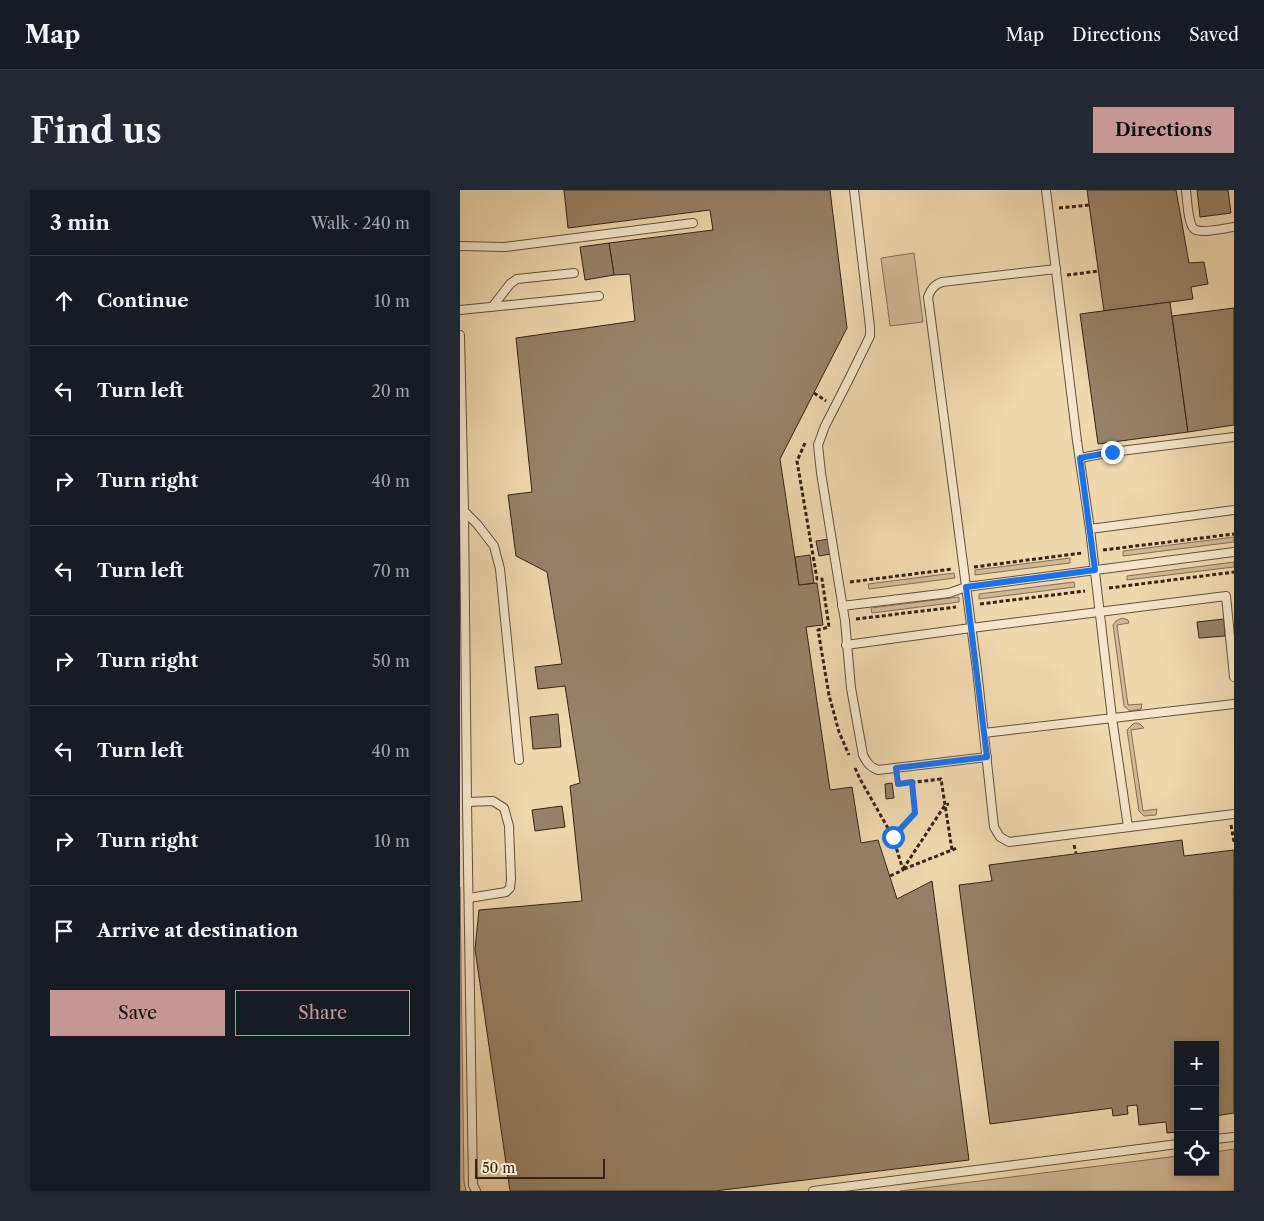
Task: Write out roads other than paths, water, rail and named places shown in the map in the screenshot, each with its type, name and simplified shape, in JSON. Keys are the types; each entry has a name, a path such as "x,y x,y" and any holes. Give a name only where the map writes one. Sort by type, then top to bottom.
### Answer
{"lane":[{"path":"854,190 870,336 825,426 818,445 845,621 851,688 863,755 871,767 878,770 987,757"},
{"path":"1046,190 1093,551 1112,718 1128,827"},
{"path":"1186,190 1191,224 1195,230 1234,227"},
{"path":"460,246 505,247 694,223"},
{"path":"493,306 510,284 517,280 574,272"},
{"path":"1056,273 942,282 935,285 928,297 977,670 994,827 1000,837 1009,842 1234,814"},
{"path":"460,310 599,296"},
{"path":"460,335 473,1185 476,1191"},
{"path":"1080,458 1112,452 1234,437"},
{"path":"464,510 494,546 500,569 518,760"},
{"path":"1090,529 1234,510"},
{"path":"842,606 948,593 966,587 1234,552"},
{"path":"846,645 1226,596 1234,677"},
{"path":"984,733 1234,704"},
{"path":"467,802 493,800 504,808 509,826 512,879 510,888 506,892 469,898"},
{"path":"1219,1139 1234,1137"},
{"path":"813,1191 1174,1145"}]}
